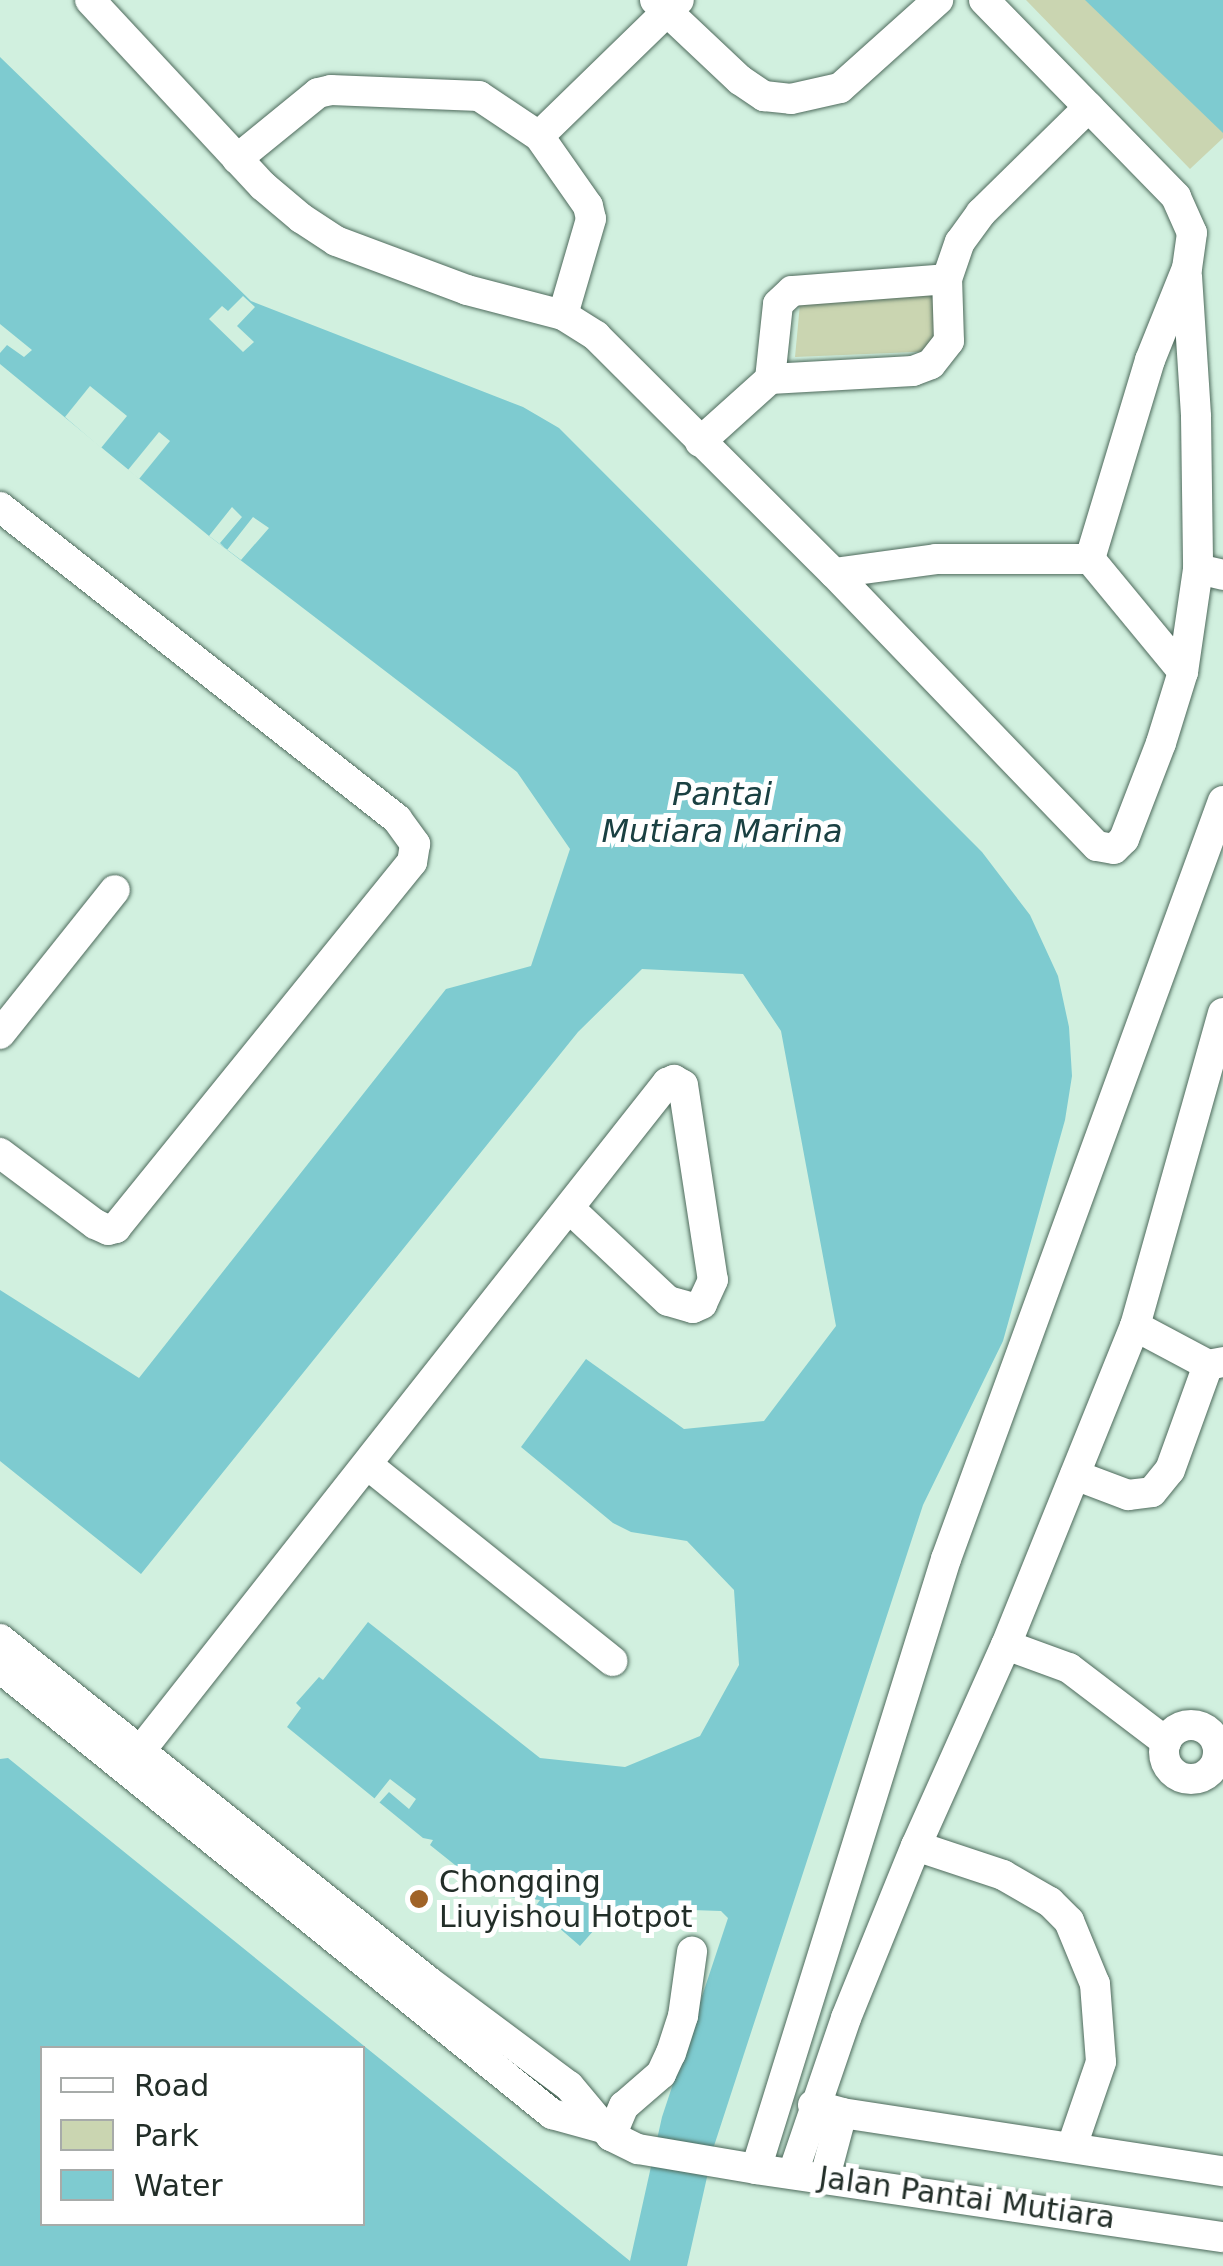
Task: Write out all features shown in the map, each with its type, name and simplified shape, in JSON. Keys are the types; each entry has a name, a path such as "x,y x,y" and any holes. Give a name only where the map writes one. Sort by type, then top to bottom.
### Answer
{"street":[{"path":"538,136 667,4 740,80 764,96 791,99 840,88 938,0"},
{"path":"110,6 238,159 301,218 336,241 466,290 563,316 596,336 834,573 1090,840 1106,850 1114,849 1124,839 1183,672 1211,572 1187,268 1192,232 1188,215 1176,197 984,0"},
{"path":"238,159 308,97 331,90 479,96 538,136 584,196 591,219 563,316"},
{"path":"700,442 770,379 913,371 931,364 949,341 948,279 960,242 981,213 1088,107"},
{"path":"1090,559 1150,360 1187,268"},
{"path":"770,379 778,304 792,291 948,279"},
{"path":"0,507 397,819 416,844 404,873 116,1228 95,1224 0,1153"},
{"path":"834,573 936,558 1090,559"},
{"path":"1090,559 1183,672"},
{"path":"794,2173 946,1558 1223,802"},
{"path":"0,1034 115,890"},
{"path":"794,2173 829,2109 916,1846 1006,1645 1135,1326 1223,1013"},
{"path":"133,1760 369,1466 667,1083 674,1080 683,1085 713,1280 702,1304 694,1308 668,1301 570,1209"},
{"path":"1074,1475 1128,1494 1152,1492 1170,1470 1215,1363 1135,1326"},
{"path":"369,1466 612,1662"},
{"path":"0,1639 133,1760"},
{"path":"1006,1645 1069,1668 1166,1742"},
{"path":"0,1668 133,1760 569,2086 605,2132 624,2106 661,2074 683,2016 692,1952"},
{"path":"916,1846 1002,1875 1050,1902 1068,1921 1095,1984 1101,2062 1072,2146"},
{"path":"829,2109 1223,2171"},
{"name":"Jalan Pantai Mutiara","path":"605,2132 651,2151 714,2162 1222,2234"}],"green space":[{"path":"1026,0 1215,0 1223,9 1223,138 1190,169"},
{"path":"935,287 938,351 795,357 801,293"}],"water":[{"path":"1085,0 1223,0 1223,133"},
{"name":"Pantai Mutiara Marina","path":"0,57 251,301 523,407 559,428 982,852 1030,915 1058,976 1069,1027 1072,1076 1065,1120 1003,1341 923,1505 714,2146 687,2266 0,2266 0,1759 8,1758 364,2046 40,2046 40,2226 365,2226 365,2047 630,2261 662,2117 728,1918 721,1911 604,1907 609,1913 580,1946 535,1907 540,1900 492,1895 483,1875 475,1881 430,1845 433,1840 423,1838 287,1727 301,1708 296,1703 319,1677 323,1680 368,1622 540,1758 625,1767 700,1736 739,1665 734,1590 687,1541 631,1532 613,1523 521,1447 586,1359 684,1429 764,1421 836,1326 781,1031 743,974 642,969 578,1032 141,1574 0,1461 0,1290 139,1378 446,989 531,966 570,849 517,772 209,536 0,364"}],"pier":[{"path":"243,296 255,307 237,326 254,342 243,352 209,319 222,306 228,311"},
{"path":"0,324 32,350 24,357 7,345 0,353"},
{"path":"90,386 127,416 101,448 65,417"},
{"path":"159,432 170,441 139,479 128,470"},
{"path":"232,507 242,517 220,543 225,548 209,536"},
{"path":"253,517 269,528 241,560 227,550"},
{"path":"390,1779 416,1799 409,1809 389,1792 379,1803 374,1799"}],"place":[{"name":"Chongqing Liuyishou Hotpot","path":"419,1899"}]}
